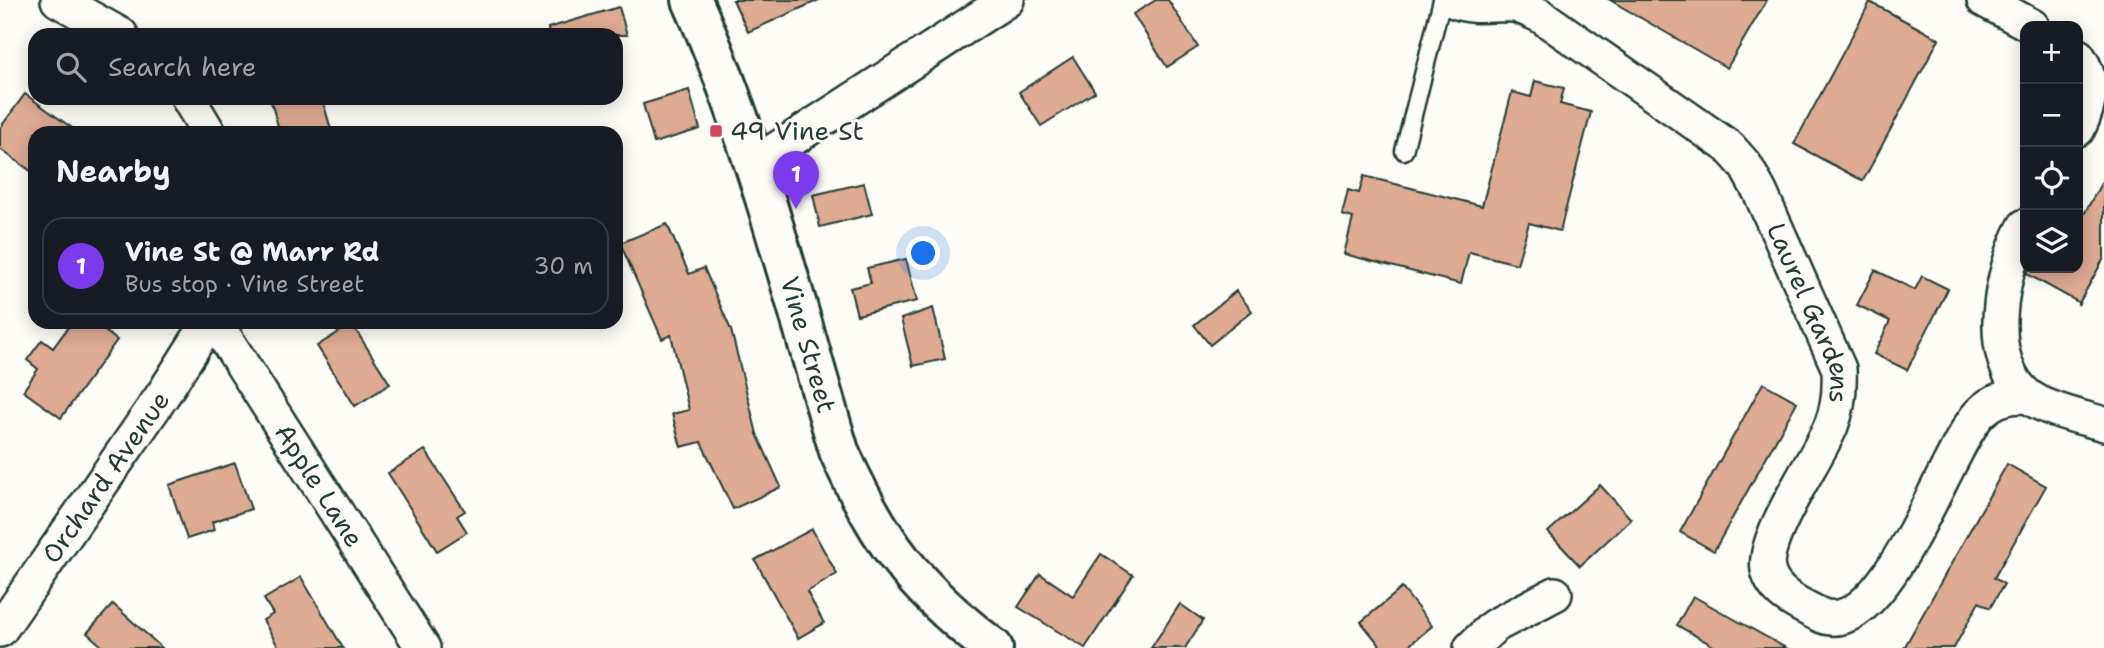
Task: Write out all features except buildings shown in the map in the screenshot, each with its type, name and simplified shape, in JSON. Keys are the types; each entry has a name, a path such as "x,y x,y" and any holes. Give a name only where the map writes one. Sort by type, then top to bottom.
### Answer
{"street":[{"path":"58,0 108,28"},
{"name":"Vine Street","path":"692,0 728,87 754,164 839,451 855,488 899,561 952,616 993,648"},
{"path":"754,164 1007,0"},
{"path":"1452,0 1462,5 1486,7 1533,6"},
{"path":"1984,0 2023,21"},
{"name":"Laurel Gardens","path":"1533,6 1729,146 1745,165 1760,192 1839,369 1840,397 1831,425 1780,523 1771,547 1767,569 1776,589 1826,619 1847,616 1865,606 1884,581 1931,503 1978,415 2006,397 2027,396"},
{"path":"2083,66 2089,77 2090,99 2083,117"},
{"path":"192,105 205,126"},
{"path":"2020,237 2006,268 2000,311 2002,355 2027,396 2104,424"},
{"name":"Orchard Avenue","path":"0,630 164,393 205,329"},
{"name":"Apple Lane","path":"219,329 424,648"},
{"path":"1471,648 1494,626 1555,594"}],"lane":[{"path":"1404,151 1442,0"}],"place":[{"name":"49 Vine St","path":"716,131"},
{"name":"Vine St @ Marr Rd","path":"796,209"}]}
